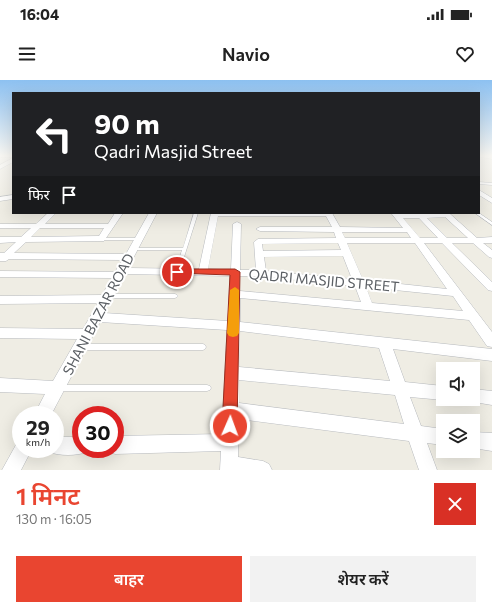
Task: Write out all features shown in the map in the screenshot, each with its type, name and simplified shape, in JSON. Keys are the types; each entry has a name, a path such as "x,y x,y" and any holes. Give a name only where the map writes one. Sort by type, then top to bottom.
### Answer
{"street":[{"path":"480,193 492,201"},
{"path":"0,199 12,197"},
{"path":"2,258 51,214"},
{"path":"0,240 101,239 118,214"},
{"name":"SHANI BAZAR ROAD","path":"47,406 152,214"},
{"path":"202,272 215,214"},
{"path":"328,214 331,216 342,240 368,306"},
{"path":"396,214 446,214 492,255"},
{"path":"396,214 418,241 492,342"},
{"path":"419,214 492,288"},
{"path":"237,224 229,468 263,470"},
{"path":"0,226 110,226"},
{"path":"260,229 409,230"},
{"path":"261,274 258,242 262,241 492,240"},
{"path":"2,258 133,248"},
{"path":"259,254 347,253"},
{"name":"QADRI MASJID STREET","path":"0,274 235,272 359,282 455,292"},
{"path":"234,294 472,316"},
{"path":"0,300 107,298"},
{"path":"96,317 233,326 492,355"},
{"path":"0,333 87,334"},
{"path":"384,343 428,470"},
{"path":"232,373 436,392"},
{"path":"0,385 58,388"},
{"path":"480,397 492,398"},
{"path":"230,410 436,436"},
{"path":"480,441 492,442"},
{"path":"124,445 229,442"},
{"path":"11,470 18,458"}],"lane":[{"path":"480,183 492,184"},
{"path":"177,272 196,214"},
{"path":"478,214 492,224"},
{"path":"101,239 133,248 184,249"},
{"path":"107,298 175,296"},
{"path":"80,347 204,347"},
{"path":"58,388 207,388"}],"slow traffic":[{"path":"233,333 235,290"}],"route":[{"path":"177,272 235,272 230,426"}]}
